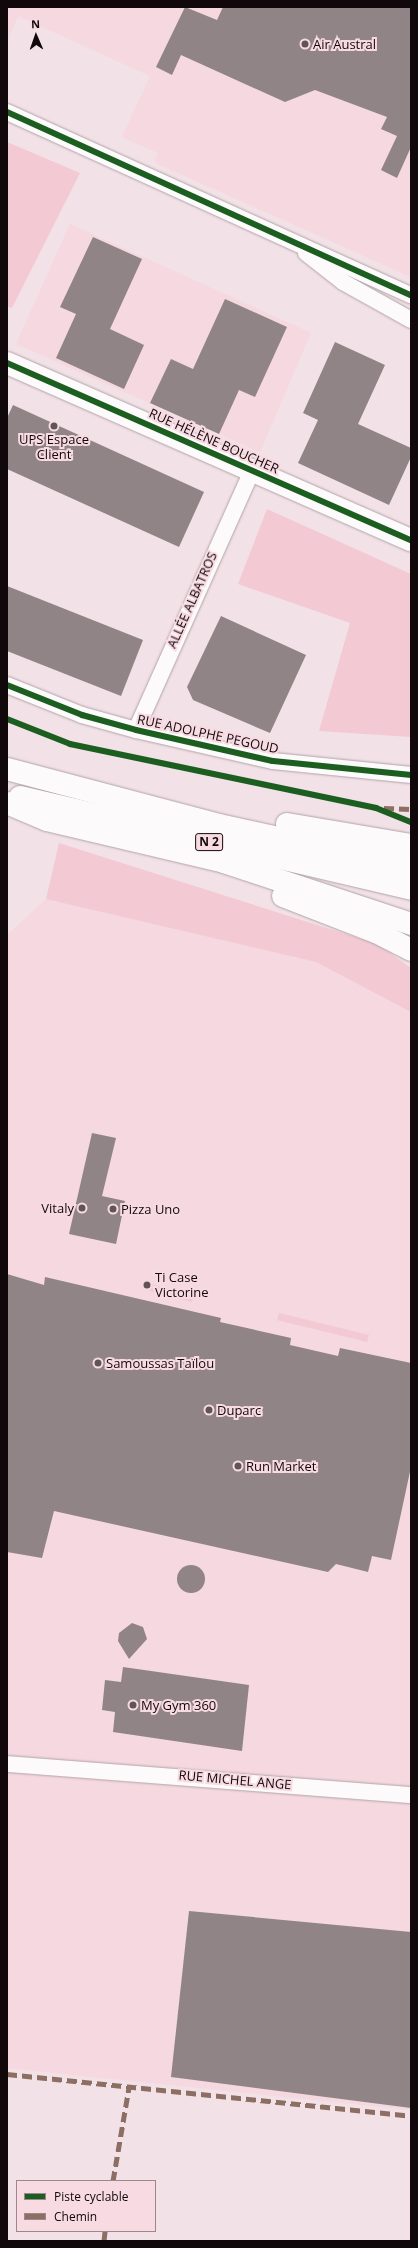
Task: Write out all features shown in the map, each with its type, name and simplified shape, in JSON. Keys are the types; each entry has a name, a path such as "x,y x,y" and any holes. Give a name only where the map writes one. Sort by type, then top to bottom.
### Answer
{"main road":[{"name":"RUE HÉLÈNE BOUCHER","path":"7,363 411,540"},
{"path":"15,771 101,784 313,830 411,845"},
{"name":"N 2","path":"15,771 219,825 411,867"},
{"name":"N 2","path":"7,794 411,889"},
{"path":"7,803 46,820 224,862 411,924"},
{"path":"133,841 332,914 411,950"}],"street":[{"path":"7,112 295,244 411,295"},
{"path":"295,244 343,282 411,320"},
{"name":"ALLÉE ALBATROS","path":"136,730 252,471"},
{"name":"RUE ADOLPHE PEGOUD","path":"7,685 82,715 136,730 274,761 411,775"},
{"name":"RUE MICHEL ANGE","path":"7,1752 58,1765"},
{"name":"RUE MICHEL ANGE","path":"7,1764 58,1765 411,1795"}],"shaded area":[{"path":"7,7 411,7 411,277 158,164 155,160 158,153 122,137 150,76 18,16 7,42"},
{"path":"7,142 80,173 12,308 7,306"},
{"path":"70,224 311,333 260,452 16,344"},
{"path":"267,509 411,574 411,737 319,731 350,623 238,584"},
{"path":"59,843 377,944 411,968 411,1012 316,962 46,899"},
{"path":"46,899 316,962 411,1012 411,2110 7,2068 7,935"},
{"path":"151,1284 194,1295 192,1302 150,1291"},
{"path":"279,1313 369,1335 367,1342 277,1320"}],"building":[{"name":"Air Austral","path":"185,7 217,20 223,7 411,7 411,147 397,178 381,170 397,136 381,129 387,117 315,90 285,102 181,55 172,75 156,67"},
{"path":"93,237 142,259 110,329 144,345 124,389 56,358 76,314 60,307"},
{"path":"225,299 287,327 255,397 239,390 219,434 150,403 171,359 193,369"},
{"path":"335,342 385,365 358,424 411,448 411,457 389,505 298,463 318,420 303,413"},
{"path":"13,405 204,492 179,547 7,469 7,418"},
{"path":"7,586 143,640 121,696 7,651"},
{"path":"221,616 306,655 270,733 193,700 187,687"},
{"path":"92,1133 116,1138 102,1196 125,1201 116,1244 69,1234"},
{"name":"Duparc","path":"7,1274 44,1285 45,1277 221,1318 220,1322 291,1338 290,1345 338,1356 340,1348 411,1363 411,1467 391,1560 372,1556 368,1572 336,1564 328,1572 54,1511 42,1558 7,1552"},
{"path":"191,1565 197,1566 201,1569 204,1573 204,1585 201,1589 197,1592 191,1593 185,1592 181,1589 178,1585 177,1579 178,1573 181,1569 185,1566"},
{"path":"132,1623 143,1627 147,1639 129,1659 118,1641 119,1633"},
{"path":"123,1667 249,1685 242,1751 113,1732 115,1712 102,1710 105,1680 121,1682"},
{"path":"189,1911 411,1932 411,2108 171,2077"}],"marked path":[{"path":"384,808 411,809"},
{"path":"7,2074 411,2116"},
{"path":"113,2180 129,2087"},
{"path":"104,2241 105,2232"}],"cycle path":[{"path":"7,112 411,295"},
{"path":"7,363 411,540"},
{"path":"7,685 82,715 136,730 273,761 411,775"},
{"path":"7,719 70,744 376,808 411,822"}],"place":[{"name":"Air Austral","path":"305,44"},
{"name":"UPS Espace Client","path":"54,426"},
{"name":"Vitaly","path":"82,1208"},
{"name":"Pizza Uno","path":"113,1209"},
{"name":"Ti Case Victorine","path":"147,1285"},
{"name":"Samoussas Taïlou","path":"98,1363"},
{"name":"Duparc","path":"209,1410"},
{"name":"Run Market","path":"238,1466"},
{"name":"My Gym 360","path":"133,1705"}]}
